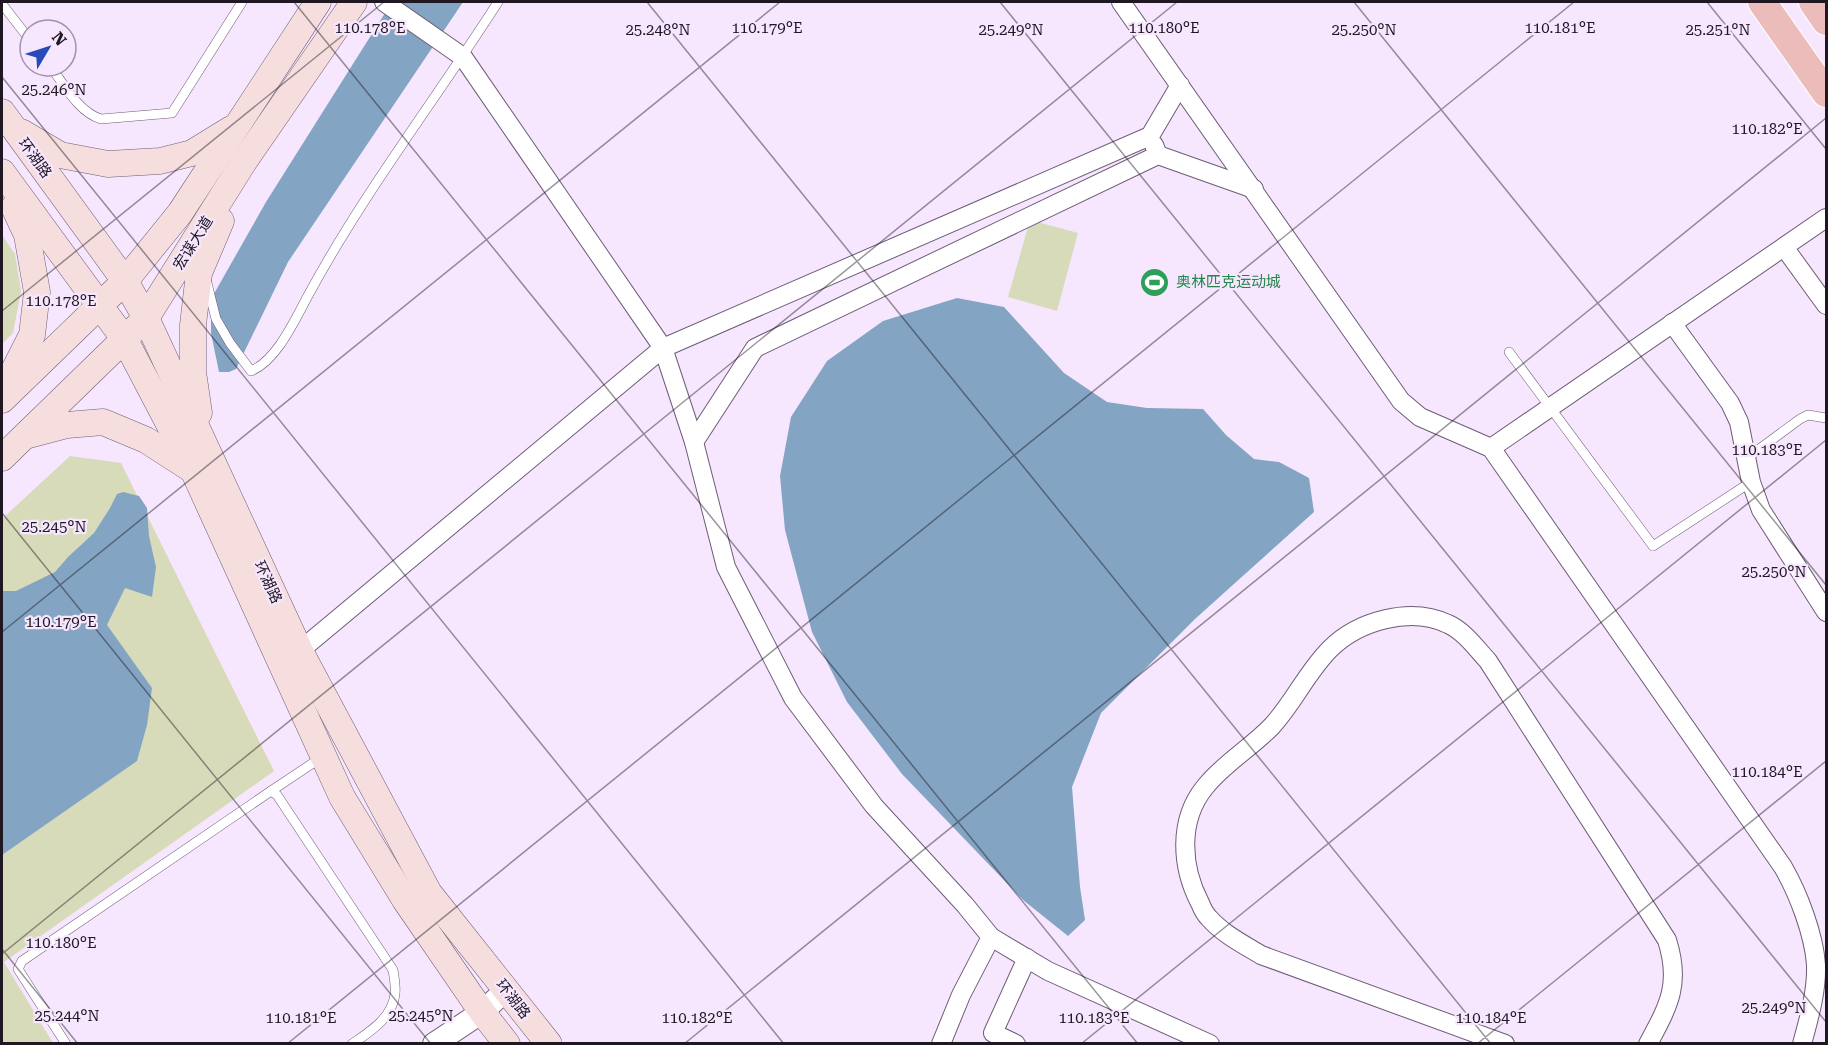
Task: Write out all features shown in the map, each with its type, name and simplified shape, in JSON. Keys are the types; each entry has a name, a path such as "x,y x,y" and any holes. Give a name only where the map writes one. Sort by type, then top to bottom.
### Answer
{"main road":[{"name":"宏谋大道","path":"2,400 125,281 180,213 318,2"},
{"name":"宏谋大道","path":"2,458 146,318 245,160 354,2"},
{"path":"1762,2 1827,93"},
{"path":"1814,2 1827,21"},
{"path":"7,120 60,155 108,164 160,160 192,153 239,124"},
{"name":"环湖路","path":"7,120 125,281 146,318 204,443 291,658 322,757 342,797 405,900 482,1012 507,1044"},
{"path":"204,443 193,372 193,325 199,273 245,160"},
{"name":"环湖路","path":"2,172 125,340 291,658 429,893 549,1044"},
{"path":"2,179 27,235 37,292 32,335 2,395"},
{"path":"26,435 67,424 103,422 146,440 193,470"}],"street":[{"path":"384,2 462,57 663,348 694,442 726,567 793,698 874,806 965,905 991,937 1058,976 1210,1044"},
{"path":"1121,2 1401,401 1420,417 1491,448 1783,867 1799,902 1813,946 1816,964 1820,1001 1803,1044"},
{"path":"291,658 663,348 1150,136 1179,85"},
{"path":"1150,136 1158,155"},
{"path":"694,442 755,348 1158,155 1254,189"},
{"path":"1491,448 1827,218"},
{"path":"1784,247 1827,305"},
{"path":"1672,323 1730,403 1739,422 1751,482 1761,510 1827,612"},
{"path":"1505,1044 1261,955 1227,934 1207,917 1191,887 1185,861 1186,830 1191,809 1203,789 1219,771 1263,736 1303,681 1330,649 1348,634 1376,621 1403,617 1430,618 1449,624 1467,637 1494,671 1668,940 1675,980 1665,1013 1648,1044"},
{"path":"941,1044 991,937"},
{"path":"1016,1044 993,1033 1026,958"},
{"path":"434,1044 482,1012 506,990"}],"lane":[{"path":"59,78 86,112 96,118 172,112 242,2"},
{"path":"203,265 216,319 251,371 260,367 283,340 339,238 498,2"},
{"path":"2,4 18,25"},
{"path":"1509,352 1653,546 1751,482"},
{"path":"1746,458 1808,415 1827,418"},
{"path":"66,1044 18,969 22,961 322,757"},
{"path":"271,791 277,795 393,970 395,994 388,1013 377,1028 352,1044"}],"green space":[{"path":"1030,220 1078,233 1057,311 1008,297"},
{"path":"2,235 15,254 21,291 13,333 2,344"},
{"path":"70,456 121,463 274,771 4,962 53,1043 2,1044 2,519"}],"water":[{"path":"392,2 463,2 288,262 236,369 219,372 211,333 215,292 266,202"},
{"path":"957,298 1004,307 1064,373 1107,402 1147,408 1203,409 1226,435 1254,459 1279,462 1309,478 1314,512 1195,619 1101,713 1072,787 1085,920 1068,936 1023,900 902,774 847,702 812,632 785,530 780,476 791,417 827,361 883,321"},
{"path":"123,492 139,496 147,508 149,536 156,567 152,597 125,588 107,625 152,688 147,725 137,761 2,855 2,591 16,591 55,572 94,533 117,494"}],"place":[{"name":"奥林匹克运动城","path":"1155,282"}]}
